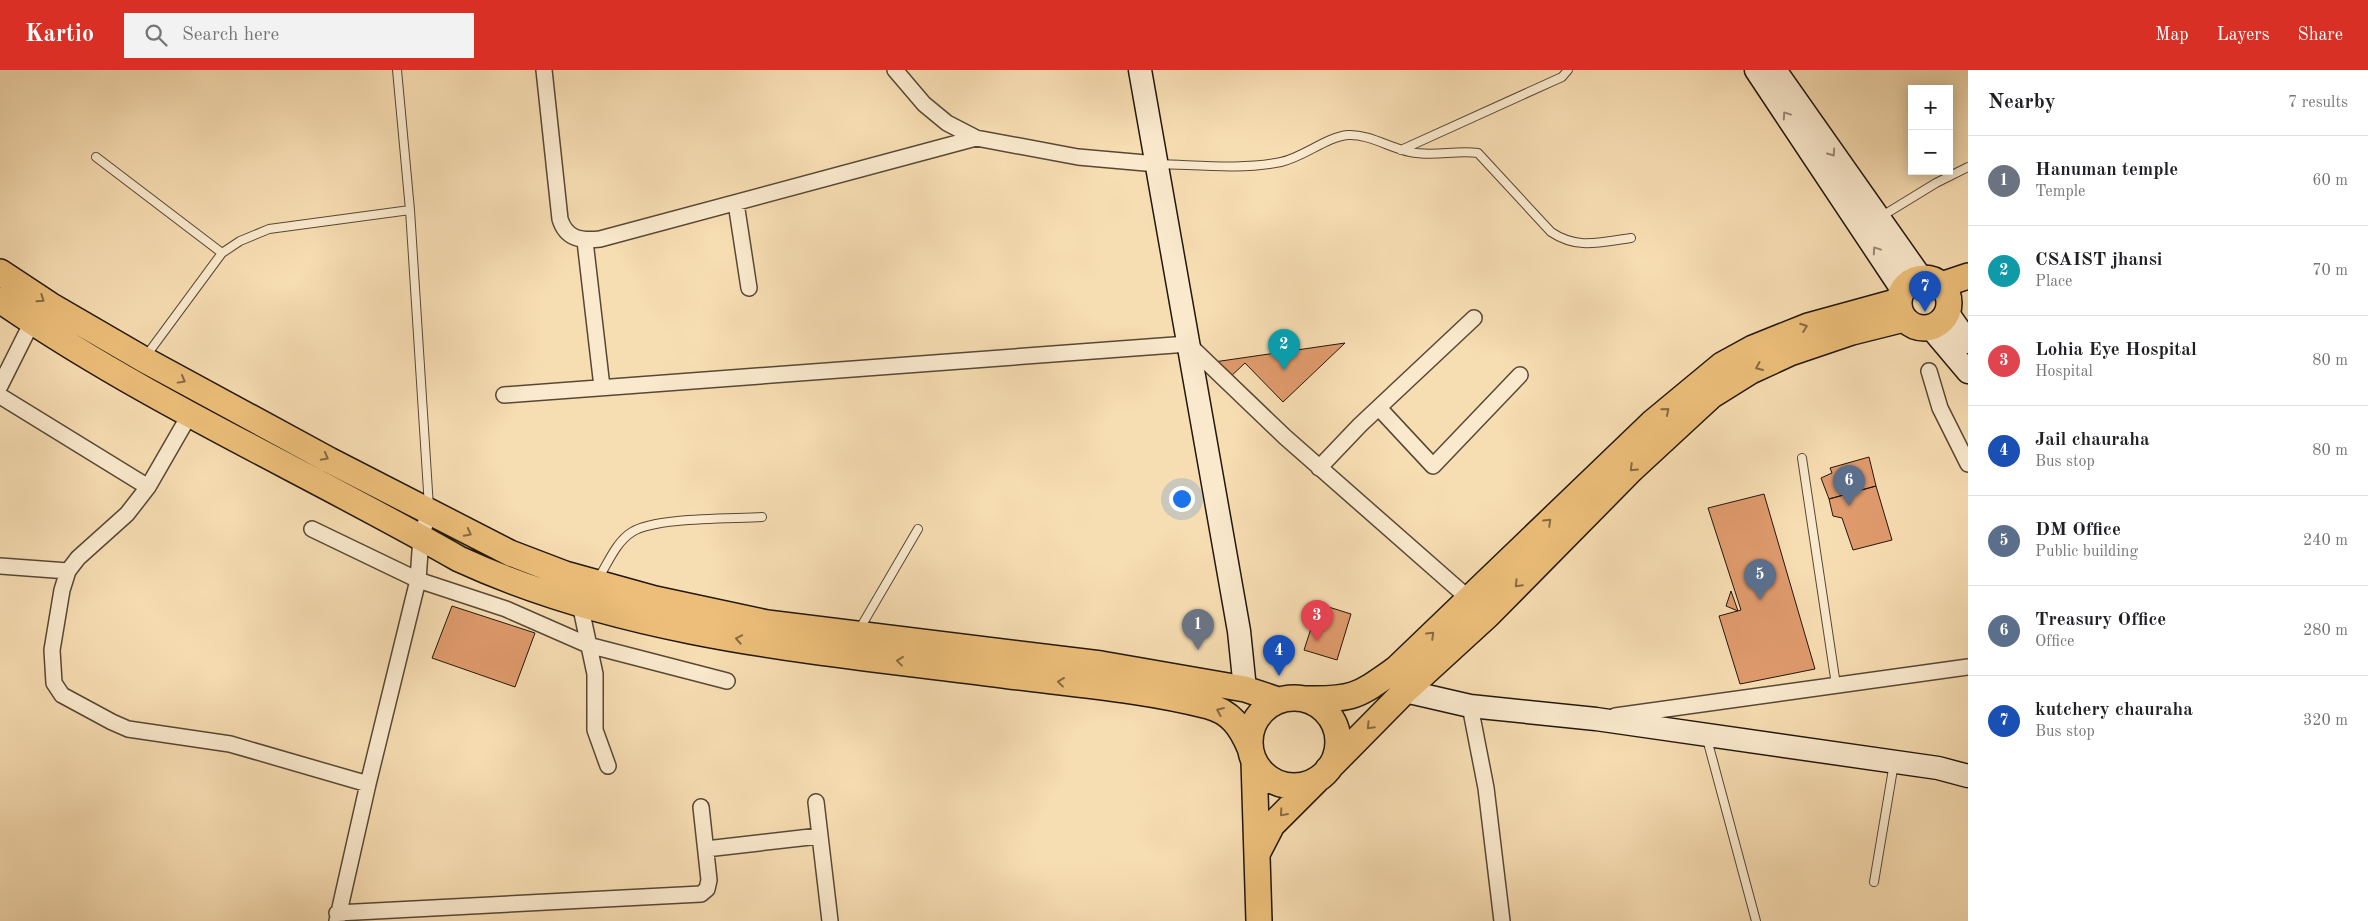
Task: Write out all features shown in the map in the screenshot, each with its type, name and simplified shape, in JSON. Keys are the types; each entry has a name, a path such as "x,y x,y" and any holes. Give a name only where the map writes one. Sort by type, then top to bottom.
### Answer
{"main road":[{"path":"0,272 50,305 143,359 429,512 510,554 596,583 655,599 767,623 1101,664 1244,689 1278,700 1347,698 1370,687 1396,669 1652,423 1722,365 1753,348 1808,326 1929,301"},
{"path":"1258,853 1272,825 1405,692 1488,615 1639,462 1711,396 1751,371 1790,353 1852,332 1929,301 1968,276"},
{"path":"0,300 32,322 190,414 459,559 504,580 548,596 645,621 763,644 1109,688 1209,706 1230,716 1242,730 1263,774 1276,782 1290,786 1304,784 1323,774 1335,757 1338,743 1336,729 1330,716 1320,706 1307,700"},
{"path":"1259,921 1258,853 1250,733 1256,719 1265,708 1278,700"}],"street":[{"path":"544,70 560,218 563,229 569,236 585,241 600,240 976,138"},
{"path":"895,70 924,104 947,123 976,138 1078,157 1157,164"},
{"path":"1140,70 1239,631 1244,689"},
{"path":"1756,70 1929,301 1968,342"},
{"path":"1775,70 1878,219 1929,301 1968,372"},
{"path":"736,203 749,288"},
{"path":"585,241 602,387"},
{"path":"1319,468 1474,318"},
{"path":"0,386 32,322"},
{"path":"504,395 1188,344 1319,468 1488,615"},
{"path":"1929,371 1940,408 1968,464"},
{"path":"1379,408 1433,466 1520,375"},
{"path":"0,396 148,487"},
{"path":"190,414 148,487 127,514 78,558 68,571 62,590 52,650 54,683 62,695 128,729 238,746 368,784"},
{"path":"429,512 420,537 418,580 337,917 426,915 701,894 707,889 709,880 702,807"},
{"path":"312,529 418,580 506,609 588,645 727,681"},
{"path":"0,566 68,571"},
{"path":"580,604 595,674 595,730 608,766"},
{"path":"1596,719 1968,667"},
{"path":"1405,692 1470,706 1596,719 1706,734 1895,761 1938,768 1968,776"},
{"path":"1470,706 1486,788 1502,921"},
{"path":"816,802 830,921"},
{"path":"706,849 819,836"}],"lane":[{"path":"397,70 410,210 429,512"},
{"path":"1401,150 1562,77 1568,70"},
{"path":"1157,164 1257,165 1282,162 1348,135 1361,136 1401,150 1423,154 1466,151 1478,153 1551,232 1564,241 1582,244 1631,238"},
{"path":"96,157 222,253"},
{"path":"1878,219 1936,183 1968,167"},
{"path":"143,359 222,253 240,241 269,229 410,210"},
{"path":"1802,458 1836,685"},
{"path":"596,583 620,543 632,532 651,524 762,517"},
{"path":"856,634 918,529"},
{"path":"1706,734 1756,921"},
{"path":"1874,882 1895,761"}],"building":[{"path":"1345,343 1283,402 1245,363 1229,378 1214,362"},
{"path":"1869,457 1876,486 1829,499 1821,478 1832,473 1830,468"},
{"path":"1876,486 1892,540 1853,550 1842,518 1833,516 1829,499"},
{"path":"1764,494 1815,669 1740,684 1719,616 1741,610 1708,508"},
{"path":"1731,591 1738,611 1726,606"},
{"path":"1319,604 1351,614 1337,660 1304,650"},
{"path":"452,606 535,633 515,687 432,658"}],"place":[{"name":"kutchery chauraha","path":"1925,312"},
{"name":"CSAIST jhansi","path":"1284,370"},
{"name":"Treasury Office","path":"1849,506"},
{"name":"DM Office","path":"1760,600"},
{"name":"Lohia Eye Hospital","path":"1317,641"},
{"name":"Hanuman temple","path":"1198,650"},
{"name":"Jail chauraha","path":"1279,676"}]}
